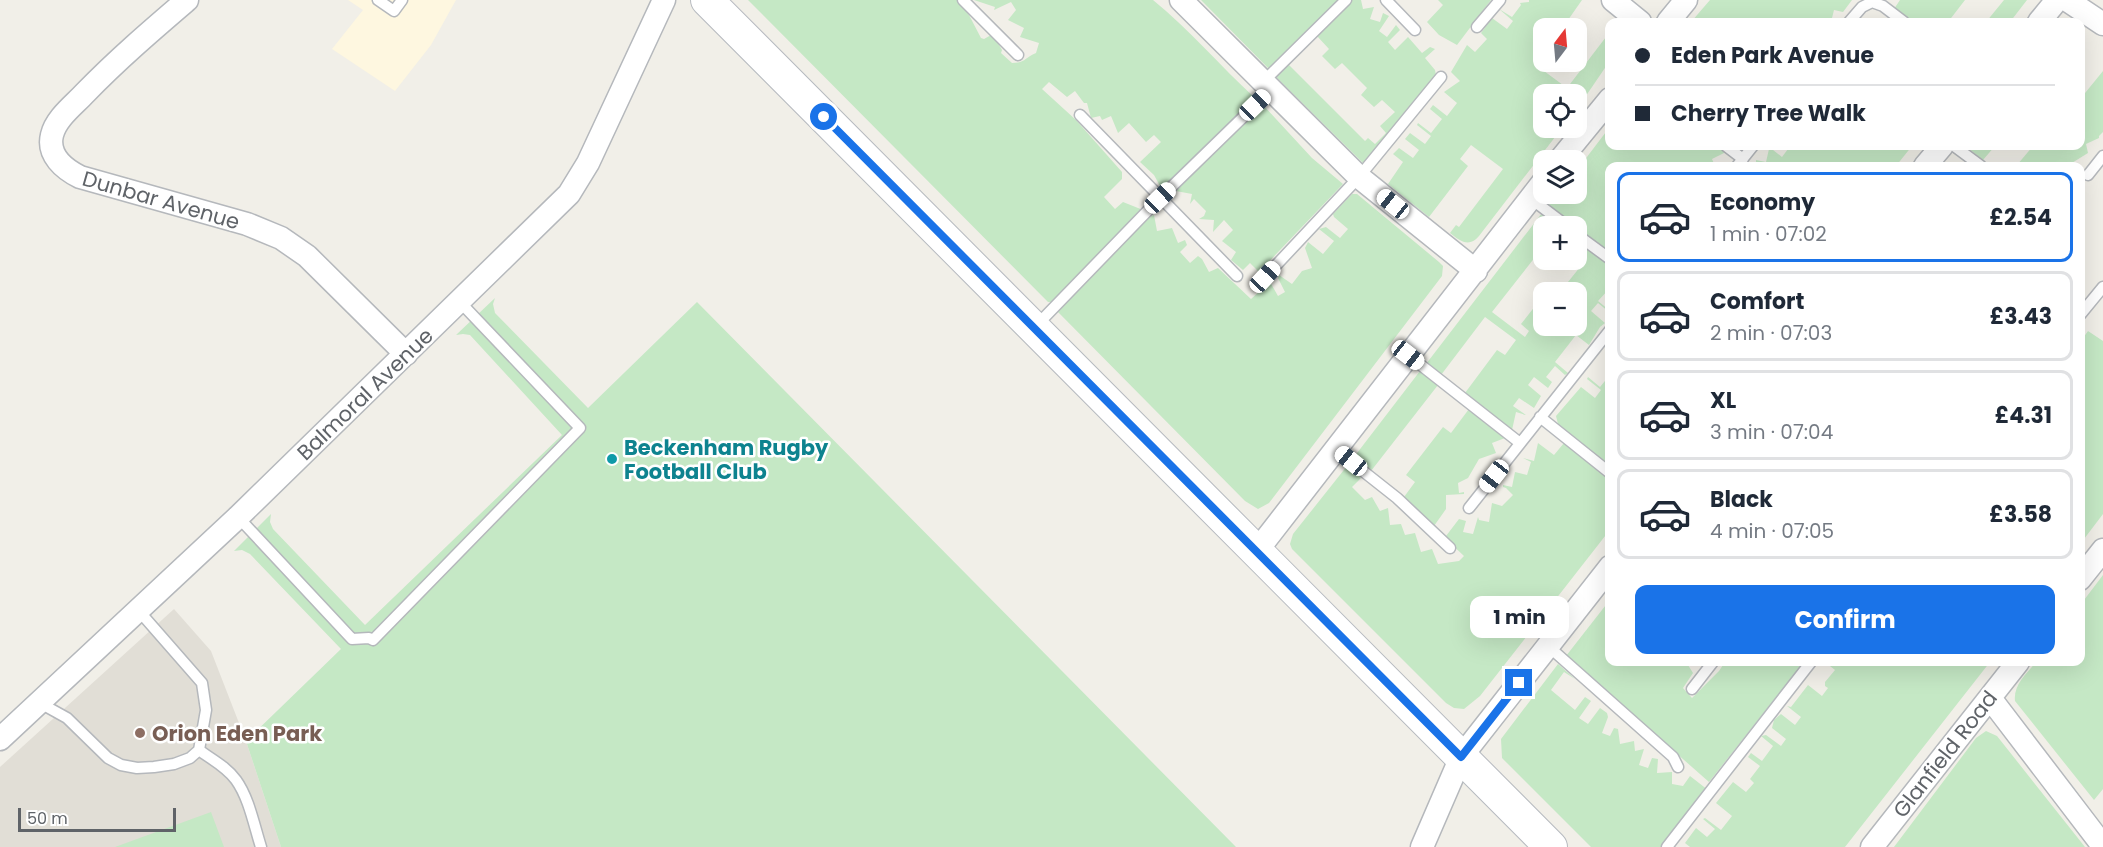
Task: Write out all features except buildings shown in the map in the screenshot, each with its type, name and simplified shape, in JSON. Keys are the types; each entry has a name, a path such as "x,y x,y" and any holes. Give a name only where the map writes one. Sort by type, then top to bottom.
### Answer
{"street":[{"name":"Dunbar Avenue","path":"187,0 121,56 66,112 52,133 53,153 70,172 80,177 247,224 280,238 307,256 406,354"},
{"name":"Balmoral Avenue","path":"1,737 238,518 559,205 574,187 588,164 664,0"},
{"path":"707,0 1551,847"},
{"path":"1181,0 1359,177 1476,271"},
{"path":"1613,0 1635,18"},
{"path":"1671,18 1686,0"},
{"path":"2042,18 2057,0"},
{"path":"2067,0 2103,24"},
{"path":"1568,150 1605,105"},
{"path":"1928,162 1939,150"},
{"path":"1256,552 1533,195"},
{"path":"2085,573 2103,550"},
{"path":"1422,847 1461,757 1605,573"},
{"name":"Glanfield Road","path":"1872,847 2015,666"},
{"path":"1990,698 2100,834"}],"lane":[{"path":"378,0 394,11 402,0"},
{"path":"963,0 1018,55"},
{"path":"1033,329 1267,86 1346,0"},
{"path":"1386,0 1414,30"},
{"path":"1477,27 1500,0"},
{"path":"1853,18 1862,7 1872,2 1883,6 1899,18"},
{"path":"1265,277 1359,177 1441,77"},
{"path":"1080,115 1237,276"},
{"path":"1729,150 1739,162"},
{"path":"1741,162 1750,150"},
{"path":"1959,150 1976,162"},
{"path":"2088,175 2103,156"},
{"path":"1549,204 1559,216"},
{"path":"1587,242 1605,255"},
{"path":"2085,309 2103,287"},
{"path":"238,518 352,639 369,638 373,640 580,428 460,302"},
{"path":"1469,508 1605,336"},
{"path":"1408,355 1520,443"},
{"path":"1540,417 1605,469"},
{"path":"1335,449 1397,498 1450,548"},
{"path":"40,703 67,718 108,758 121,765 137,768 174,764 190,758 199,750 206,710 202,683 139,611"},
{"path":"1548,646 1673,757 1678,767"},
{"path":"1692,689 1710,666"},
{"path":"1667,847 1808,666"},
{"path":"199,750 220,764 235,778 243,791 261,847"}],"shaded area":[{"path":"348,0 456,0 431,45 395,91 332,49 363,10"},
{"name":"Orion Eden Park","path":"174,609 211,651 246,741 281,847 0,847 0,767"}],"green space":[{"path":"748,0 958,0 981,38 984,39 993,34 1002,50 1001,53 1012,63 1017,63 1036,53 1039,43 1020,37 1024,28 1008,20 1016,10 1011,2 994,10 995,7 974,0 1153,0 1180,23 1255,98 1169,185 1160,186 1154,175 1140,162 1161,142 1154,135 1146,142 1129,123 1118,133 1111,116 1102,120 1100,116 1091,118 1087,103 1084,103 1075,91 1067,97 1049,82 1042,89 1076,120 1122,172 1122,179 1104,197 1115,209 1123,202 1143,210 1053,302 1048,302"},
{"path":"1201,0 1340,0 1269,69"},
{"path":"1351,0 1361,0 1363,9 1374,7 1370,19 1380,22 1383,13 1389,16 1379,31 1387,37 1396,25 1400,30 1388,42 1395,50 1408,37 1422,53 1430,47 1435,49 1425,58 1435,70 1436,75 1364,164 1275,76 1288,64 1365,141 1368,138 1375,144 1386,133 1380,126 1395,112 1382,100 1374,107 1361,95 1367,88 1342,63 1335,69 1322,56 1329,49 1317,36"},
{"path":"1438,0 1491,0 1457,45 1439,35 1427,22 1443,5"},
{"path":"1529,0 1582,0 1569,18 1533,18 1533,72 1545,72 1562,84 1533,84 1533,138 1554,138 1545,150 1533,150 1533,166 1479,236 1472,242 1464,242 1450,233 1456,225 1459,227 1503,169 1471,145 1460,159 1468,166 1429,217 1388,184 1403,162 1393,154 1399,148 1413,158 1419,150 1405,139 1410,133 1425,144 1431,136 1417,125 1418,123 1431,133 1442,119 1430,109 1433,105 1447,116 1457,103 1444,92 1460,81 1451,72 1467,45 1475,52 1487,39 1481,33 1492,18 1507,29 1513,21 1499,9 1512,17 1521,5 1520,3 1529,2"},
{"path":"1710,0 1852,0 1843,12 1834,10 1832,18 1694,18"},
{"path":"1900,0 1965,0 1951,18 1906,18 1894,9"},
{"path":"2004,0 2027,0 2013,18 1989,18"},
{"path":"1605,38 1605,68 1587,94 1587,84 1570,84 1579,72 1587,72 1587,62"},
{"path":"2103,71 2103,132 2099,138 2086,144 2088,153 2073,162 2020,162 2030,150 2085,150 2085,93"},
{"path":"1263,105 1312,158 1343,184 1259,272 1250,263 1243,270 1231,260 1236,252 1222,241 1233,230 1224,220 1213,232 1214,220 1199,219 1206,211 1194,199 1190,204 1192,194 1176,191"},
{"path":"1605,133 1605,150 1725,150 1726,152 1712,159 1713,162 1605,162 1605,250 1587,236 1587,216 1561,216 1548,206 1550,204 1587,204 1587,157"},
{"path":"1769,150 1773,150 1782,157 1787,150 1909,150 1899,162 1766,162"},
{"path":"1970,150 1992,150 1983,160"},
{"path":"1352,194 1357,194 1439,262 1443,266 1442,276 1269,503 1258,509 1245,501 1057,311 1150,216 1154,215 1157,231 1172,228 1178,243 1185,240 1187,245 1180,252 1190,263 1198,256 1209,272 1218,268 1251,299 1270,282 1278,296 1285,292 1278,278 1279,275 1292,284 1302,271 1312,268 1305,248 1308,242 1323,254 1334,241 1319,229 1326,227 1340,238 1348,229 1333,214"},
{"path":"1533,225 1533,260 1492,312 1525,337 1529,331 1521,324 1533,309 1533,336 1575,336 1555,362 1568,373 1565,375 1555,366 1546,377 1552,382 1548,388 1534,377 1528,385 1541,396 1534,408 1519,398 1513,406 1526,415 1516,412 1512,430 1465,393 1497,350 1505,355 1516,340 1485,317 1441,375 1426,364"},
{"path":"1587,248 1605,262 1605,293 1598,301 1605,309 1598,303 1591,311 1605,323 1589,345 1577,336 1587,336 1587,282 1568,282 1578,270 1587,270"},
{"path":"495,298 493,304 495,313 588,408 697,302 1236,847 281,847 246,741 341,649 250,554 242,550 234,551 271,514 270,522 273,529 365,625 562,435 470,335 456,335"},
{"path":"2088,331 2103,341 2103,514 2085,538 2085,335"},
{"path":"1420,371 1438,385 1371,471 1354,457"},
{"path":"1588,377 1600,387 1605,381 1605,462 1558,424 1556,416 1581,387 1595,398 1601,390 1587,379"},
{"path":"1469,409 1505,438 1492,443 1496,453 1479,459 1468,478 1458,483 1459,493 1464,492 1464,494 1446,495 1446,509 1434,526 1404,497 1415,482 1406,475 1443,427 1451,433"},
{"path":"1538,443 1554,455 1564,443 1605,475 1605,536 1480,696 1464,709 1454,708 1446,703 1292,549 1290,544 1293,534 1347,466 1361,478 1352,487 1365,500 1372,497 1380,511 1388,508 1390,525 1401,524 1405,535 1415,533 1421,552 1432,549 1438,564 1459,561 1464,556 1446,539 1446,536 1459,519 1466,521 1463,532 1473,534 1478,517 1479,520 1489,522 1492,503 1502,506 1513,495 1503,485 1512,487 1515,472 1527,475 1531,462 1523,458 1534,461"},
{"path":"2103,575 2103,789 2094,800 2015,701 2016,690 2021,680 2033,666 2085,666 2085,599"},
{"path":"1605,606 1605,666 1689,666 1693,673 1683,688 1692,698 1722,666 1801,666 1709,782 1566,656"},
{"path":"1558,664 1575,679 1564,672 1551,690 1575,710 1585,697 1591,701 1579,718 1588,724 1600,708 1607,713 1608,717 1602,733 1610,736 1614,728 1618,729 1620,744 1634,741 1635,751 1644,749 1639,765 1648,768 1652,758 1658,759 1657,773 1672,772 1672,784 1683,786 1690,776 1708,790 1661,847 1591,847 1502,758 1501,739"},
{"path":"1830,666 1987,666 1845,847 1690,847 1685,843 1696,828 1707,837 1715,829 1703,819 1705,818 1721,830 1732,816 1716,803 1733,782 1746,792 1754,783 1750,779 1760,766 1748,757 1751,753 1762,761 1773,746 1761,736 1766,735 1781,746 1786,739 1772,728 1774,720 1781,714 1795,725 1801,717 1787,706 1791,707 1808,685 1822,696 1828,688 1825,682 1835,670"},
{"path":"1986,731 1997,736 2085,847 1894,847 1976,738"},
{"path":"211,812 224,847 115,847"}],"place":[{"name":"Beckenham Rugby Football Club","path":"612,459"},
{"name":"Orion Eden Park","path":"140,733"}],"route":[{"path":"824,117 1461,757 1519,683"}]}
